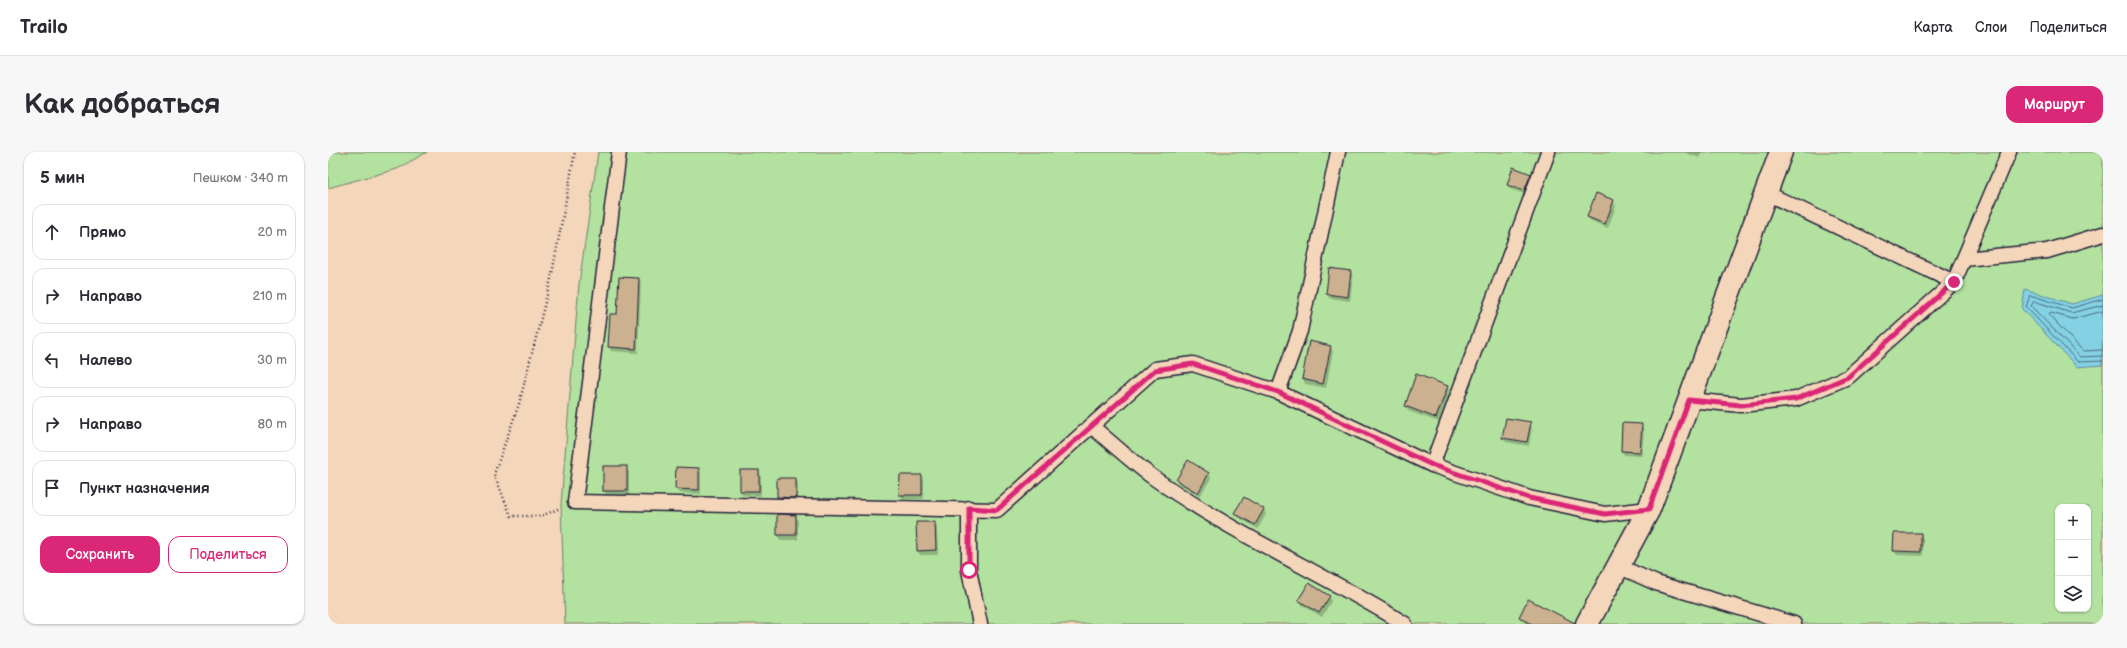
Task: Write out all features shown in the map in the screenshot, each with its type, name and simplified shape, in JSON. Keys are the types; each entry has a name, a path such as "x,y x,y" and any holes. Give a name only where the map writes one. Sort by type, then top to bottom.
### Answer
{"street":[{"path":"1587,624 1649,509 1781,152"}],"lane":[{"path":"619,152 576,502 969,508 997,510 1155,370 1193,364 1278,392 1432,465 1529,498 1605,514 1649,509"},
{"path":"1278,392 1300,331 1338,152"},
{"path":"1432,465 1548,152"},
{"path":"1689,400 1741,405 1796,399 1848,377 1954,282 2009,152"},
{"path":"1766,193 1954,282"},
{"path":"1964,259 2047,251 2103,234"},
{"path":"1091,426 1154,478 1234,529 1363,599 1405,624"},
{"path":"969,508 969,570 980,623"},
{"path":"1618,566 1656,584 1794,624"}],"path":[{"path":"575,152 551,279 519,404 494,474 511,516 541,516 576,502"}],"green space":[{"path":"328,152 427,152 397,169 328,188"},
{"path":"598,152 2103,152 2103,624 565,624 561,504 579,284"}],"water":[{"path":"2025,289 2072,304 2103,295 2102,365 2077,367 2022,309"}],"building":[{"path":"1513,167 1531,174 1524,191 1507,185"},
{"path":"1596,193 1614,200 1605,224 1587,217"},
{"path":"1329,268 1351,271 1348,297 1326,294"},
{"path":"619,277 639,278 636,349 608,347 610,314 617,314"},
{"path":"1309,341 1331,346 1323,384 1302,379"},
{"path":"1416,374 1448,386 1436,418 1405,406"},
{"path":"1506,418 1531,422 1527,442 1502,438"},
{"path":"1622,423 1642,424 1640,452 1621,451"},
{"path":"1188,460 1209,473 1198,493 1176,480"},
{"path":"603,466 627,466 627,491 603,491"},
{"path":"676,467 699,468 699,490 675,489"},
{"path":"740,470 759,470 759,491 740,491"},
{"path":"900,475 922,475 922,495 899,495"},
{"path":"777,478 796,478 796,498 777,497"},
{"path":"1244,497 1264,509 1255,525 1234,513"},
{"path":"777,514 796,515 796,535 777,535"},
{"path":"916,522 935,522 936,550 917,551"},
{"path":"1894,533 1921,533 1921,552 1893,551"},
{"path":"1309,583 1330,596 1319,613 1298,600"},
{"path":"1528,599 1575,624 1532,624 1519,617"}],"route":[{"path":"969,570 969,508 997,510 1155,370 1193,364 1278,392 1432,465 1529,498 1605,514 1649,509 1689,400 1741,405 1796,399 1848,377 1954,282"}]}
